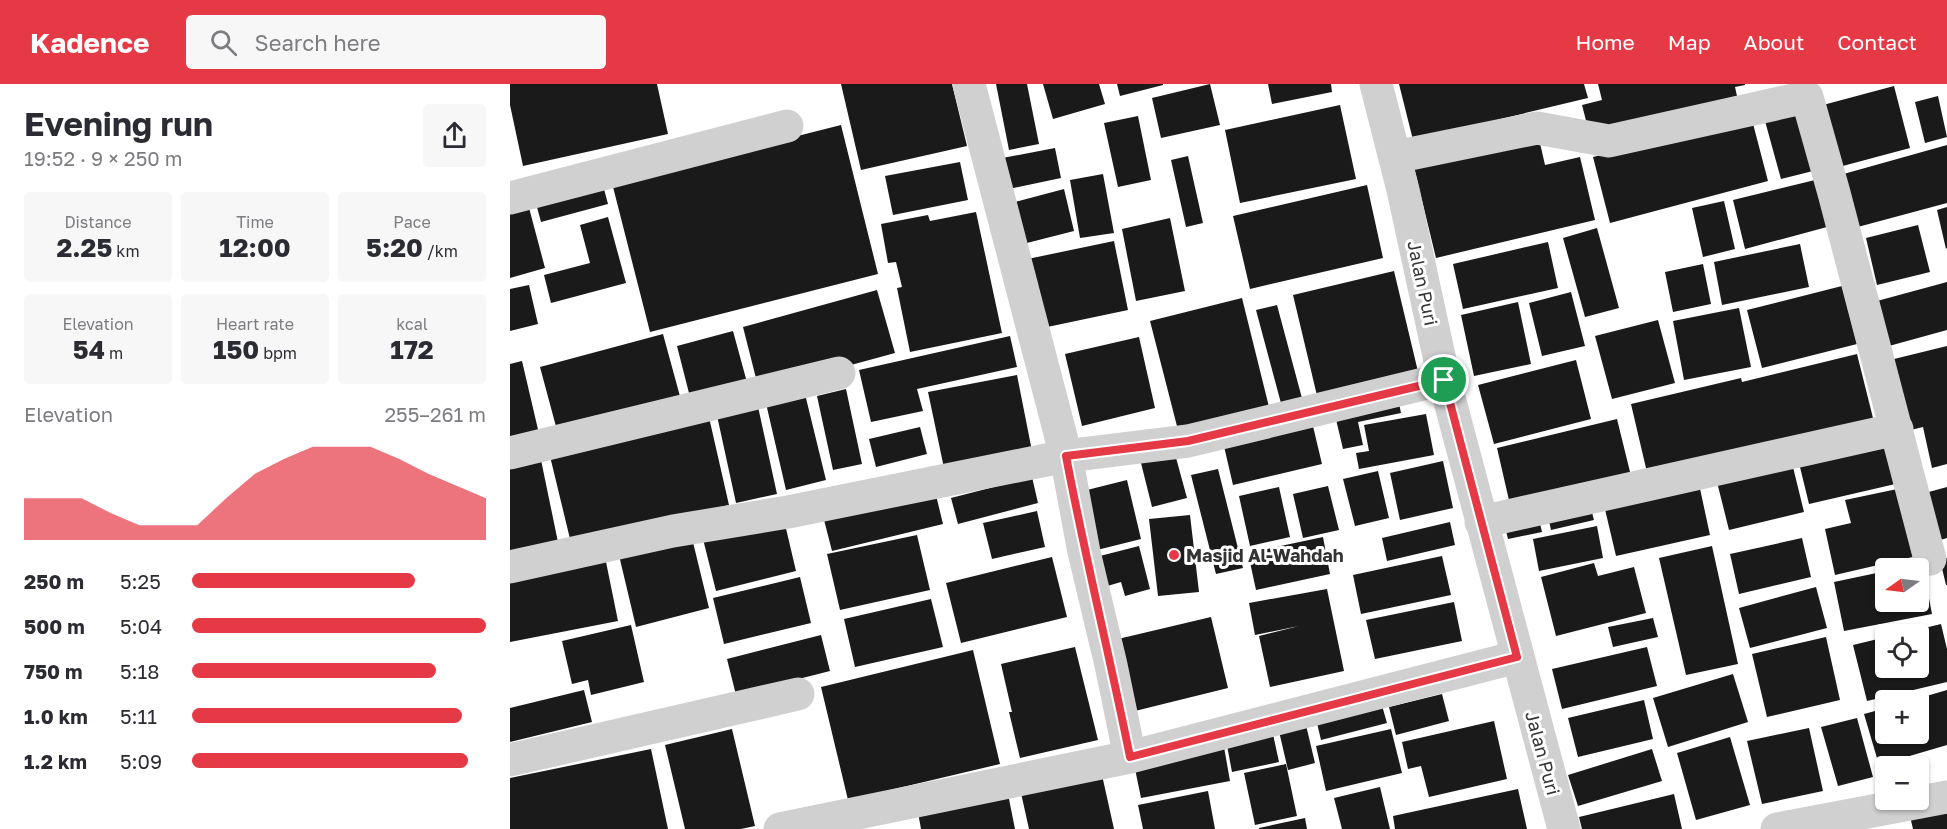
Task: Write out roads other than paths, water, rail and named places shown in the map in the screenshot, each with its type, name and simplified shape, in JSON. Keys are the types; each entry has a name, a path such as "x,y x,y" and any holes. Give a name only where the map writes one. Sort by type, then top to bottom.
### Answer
{"street":[{"path":"969,84 1066,456 1084,552 1130,757"},
{"name":"Jalan Puri","path":"1376,84 1395,157 1444,380 1564,829"},
{"path":"1395,157 1538,128 1609,141 1807,97 1930,559"},
{"path":"510,198 787,126"},
{"path":"510,453 839,373"},
{"path":"510,567 673,531 788,512 1066,456 1188,441 1444,380"},
{"path":"1481,522 1897,429"},
{"path":"780,829 1130,757 1517,657"},
{"path":"510,760 798,694"},
{"path":"1777,829 1947,797"}],"place":[{"name":"Masjid Al-Wahdah","path":"1174,555"}]}
